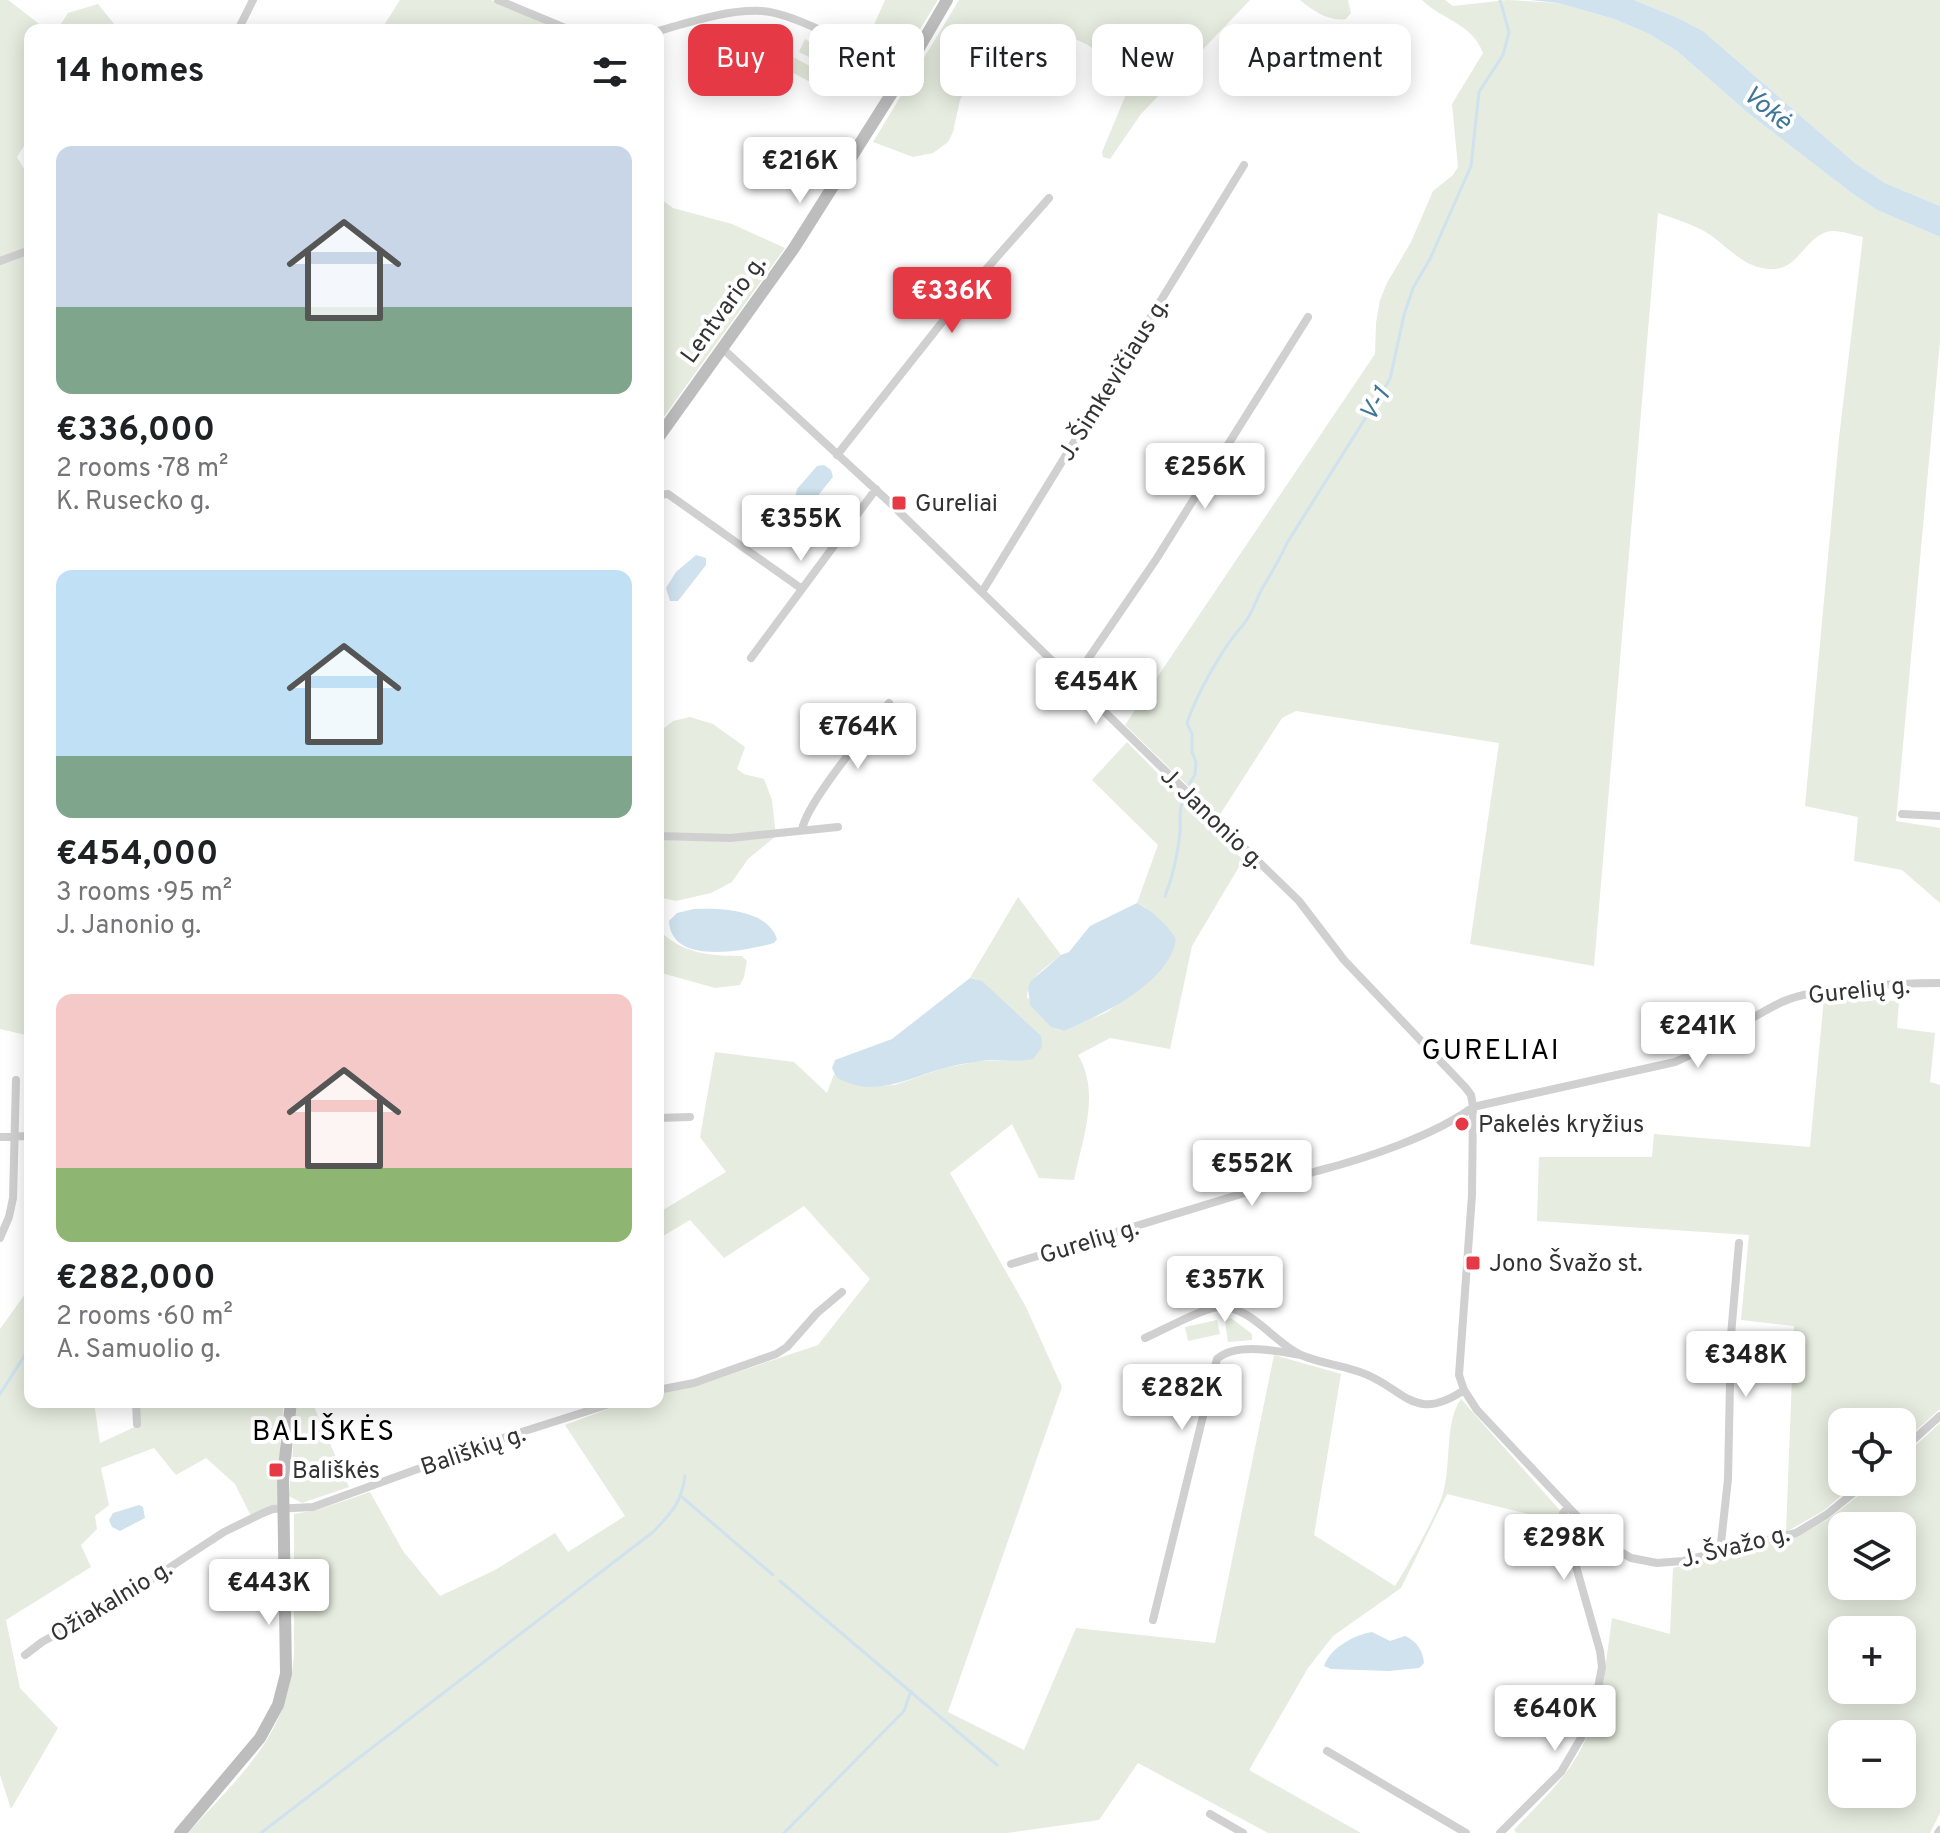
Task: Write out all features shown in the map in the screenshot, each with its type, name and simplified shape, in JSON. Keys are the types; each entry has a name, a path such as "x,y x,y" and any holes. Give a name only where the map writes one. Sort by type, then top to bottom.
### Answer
{"main road":[{"name":"Lentvario g.","path":"924,39 947,0"},
{"name":"Lentvario g.","path":"664,430 794,248 890,96"},
{"path":"180,1833 248,1755 278,1705 287,1656 283,1478 290,1408"}],"street":[{"path":"241,24 253,0"},
{"path":"498,0 556,24"},
{"path":"664,30 735,13 766,12 809,29"},
{"name":"J. Šimkevičiaus g.","path":"982,592 1244,165"},
{"path":"837,455 966,292 1049,198"},
{"path":"0,261 24,252"},
{"path":"1073,681 1155,561 1308,317"},
{"name":"J. Janonio g.","path":"722,348 876,489 1299,901 1344,960 1465,1087 1471,1095 1473,1107"},
{"path":"751,658 876,489"},
{"path":"664,494 668,494 802,589"},
{"path":"802,830 806,818 832,778 889,703"},
{"path":"1902,814 1940,816"},
{"path":"664,836 730,838 838,827"},
{"name":"Gurelių g.","path":"1011,1264 1362,1160 1456,1120 1473,1107 1675,1062 1702,1051 1772,1008 1796,997 1908,983 1940,983"},
{"path":"0,1238 13,1198 16,1080"},
{"path":"1153,1620 1217,1359 1222,1354 1259,1348 1300,1355 1362,1372 1416,1402 1440,1404 1464,1390 1459,1375 1472,1195 1473,1107"},
{"path":"664,1118 690,1117"},
{"path":"0,1137 24,1136"},
{"path":"1720,1552 1728,1479 1731,1335 1739,1243"},
{"path":"664,1389 715,1377 776,1354 787,1347 817,1313 842,1292"},
{"path":"1145,1338 1216,1307 1244,1314 1300,1355"},
{"name":"J. Švažo g.","path":"1464,1390 1477,1410 1568,1507 1604,1542 1631,1558 1657,1563 1683,1561 1796,1533 1850,1496"},
{"path":"136,1408 137,1424"},
{"name":"Bališkių g.","path":"284,1508 313,1507 506,1437 597,1408"},
{"path":"1916,1437 1940,1416"},
{"path":"1500,1833 1561,1772 1581,1738 1596,1699 1602,1667 1600,1651 1564,1524 1563,1513 1568,1507"},
{"name":"Ožiakalnio g.","path":"25,1655 42,1642 129,1594 224,1532 263,1513 284,1508"},
{"path":"1327,1751 1466,1833"},
{"path":"1210,1814 1243,1833"}],"shaded area":[{"path":"0,0 8,0 39,24 24,24 24,146 17,157 24,169 24,1035 0,1029"},
{"path":"400,0 491,0 545,24 385,24"},
{"path":"885,0 938,0 923,24 874,24"},
{"path":"959,0 1250,0 1227,24 1219,24 1219,32 1203,49 1203,24 1092,24 1092,48 1076,39 1076,24 944,24"},
{"path":"1300,0 1348,0 1351,13 1346,19 1334,19 1316,12"},
{"path":"1422,0 1445,0 1453,6 1507,0 1558,3 1614,19 1649,34 1677,51 1748,113 1853,194 1877,210 1940,237 1940,341 1896,821 1940,828 1940,903 1902,870 1854,861 1858,817 1805,806 1839,438 1863,237 1844,232 1833,231 1816,237 1782,267 1762,268 1744,261 1704,231 1658,213 1594,966 1470,944 1499,743 1296,711 1282,718 1219,816 1125,725 1375,354 1376,323 1387,283 1411,242 1433,191 1458,167 1452,104 1483,53 1464,28"},
{"path":"1634,0 1940,0 1940,206 1885,183 1855,163 1703,31"},
{"path":"98,4 114,24 61,24 68,13"},
{"path":"940,31 940,96 962,96 948,142 933,153 913,157 873,142 901,96 924,96 924,58"},
{"path":"805,39 809,41 809,57 799,52"},
{"path":"793,57 809,66 809,81 793,73"},
{"path":"1125,96 1158,96 1141,114 1110,159 1103,157 1102,152"},
{"path":"664,201 673,208 732,224 785,248 664,417"},
{"path":"690,717 713,724 745,747 737,769 764,779 772,800 776,836 748,859 732,882 711,893 676,901 664,898 664,728 673,721"},
{"path":"1127,742 1243,860 1192,946 1170,1049 1110,1038 1078,1055 1085,1070 1089,1101 1074,1180 1039,1178 1012,1124 950,1173 1026,1307 1062,1387 948,1712 1024,1750 1076,1628 1215,1643 1274,1355 1341,1374 1314,1535 1395,1586 1442,1497 1452,1420 1461,1399 1573,1525 1447,1494 1401,1588 1333,1636 1308,1668 1249,1770 1361,1833 1268,1833 1138,1763 1099,1820 1007,1833 188,1833 243,1773 272,1732 282,1709 294,1654 294,1514 317,1510 370,1492 403,1551 440,1596 495,1570 555,1533 568,1552 625,1516 565,1425 611,1408 664,1408 664,1393 696,1386 818,1345 870,1279 804,1206 724,1258 690,1220 664,1235 664,1209 726,1172 700,1137 715,1052 794,1062 827,1093 834,1074 874,1086 895,1085 944,1068 980,1061 1025,1060 976,979 970,978 1018,897 1061,955 1035,978 1027,997 1053,1027 1064,1031 1107,1012 1158,973 1176,939 1145,907 1137,903 1158,845 1092,780"},
{"path":"664,934 686,949 742,956 747,961 740,985 715,988 664,974"},
{"path":"1824,998 1899,1001 1897,1028 1935,1033 1930,1082 1940,1085 1940,1409 1916,1430 1916,1408 1828,1408 1828,1496 1841,1496 1823,1511 1786,1532 1794,1326 1741,1320 1749,1235 1537,1221 1539,1157 1652,1157 1654,1134 1810,1147"},
{"path":"24,1295 24,1408 95,1408 100,1443 139,1425 138,1408 283,1408 280,1504 251,1516 235,1484 206,1458 176,1475 154,1448 101,1468 109,1505 95,1516 97,1529 81,1545 91,1567 6,1620 20,1688 58,1728 11,1809 0,1775 0,1329"},
{"path":"1231,1318 1252,1334 1252,1340 1228,1342 1225,1321"},
{"path":"1217,1320 1220,1334 1188,1341 1185,1327"},
{"path":"296,1408 315,1408 349,1487 302,1503 289,1496"},
{"path":"1940,1423 1940,1813 1930,1833 1517,1833 1514,1830 1567,1771 1588,1734 1602,1685 1612,1618 1670,1634 1673,1568 1793,1538 1828,1519 1828,1600 1916,1600 1916,1512 1837,1512 1858,1496 1916,1496 1916,1445"}],"water":[{"name":"Vokė","path":"1530,0 1634,0 1703,31 1855,163 1885,183 1940,206 1940,237 1877,210 1853,194 1748,113 1677,51 1649,34 1614,19 1558,3"},
{"path":"824,465 831,470 833,477 811,504 802,506 795,498 797,489 817,466"},
{"path":"796,511 802,518 798,524 782,536 773,534 771,530 782,517"},
{"path":"696,555 706,558 706,565 678,601 670,601 666,588 676,572"},
{"path":"1137,903 1159,918 1176,939 1171,955 1161,970 1114,1007 1064,1031 1051,1027 1030,1005 1028,988 1031,981 1061,955 1069,952 1090,926"},
{"path":"694,909 742,912 764,922 777,939 774,943 729,951 696,950 682,945 673,935 669,921 677,913"},
{"path":"970,978 982,981 1041,1036 1042,1047 1033,1059 964,1064 878,1087 850,1084 836,1077 832,1068 835,1060 892,1039"},
{"path":"139,1505 143,1507 145,1518 120,1531 112,1527 109,1520 113,1513"},
{"path":"1372,1632 1390,1641 1405,1636 1409,1638 1419,1647 1424,1663 1419,1668 1389,1671 1331,1669 1324,1666 1344,1643"}],"waterway":[{"name":"V-1","path":"1189,784 1195,775 1196,762 1187,723 1191,711 1227,645 1249,617 1287,543 1390,379 1413,288 1430,259 1471,166 1479,92 1503,55 1509,32 1500,0"},
{"name":"V-1","path":"1165,896 1176,856 1183,800"},
{"path":"0,1394 24,1356"},
{"path":"261,1833 653,1532 675,1507 685,1476"},
{"path":"682,1497 773,1575"},
{"path":"780,1581 997,1765"},
{"path":"784,1833 904,1711 911,1691"}],"place":[{"name":"Gureliai","path":"899,503"},
{"name":"Pakelės kryžius","path":"1462,1124"},
{"name":"Jono Švažo st.","path":"1473,1263"},
{"name":"Bališkės","path":"276,1470"}],"district":[{"name":"GURELIAI","path":"1491,1049"},
{"name":"BALIŠKĖS","path":"324,1430"}]}
